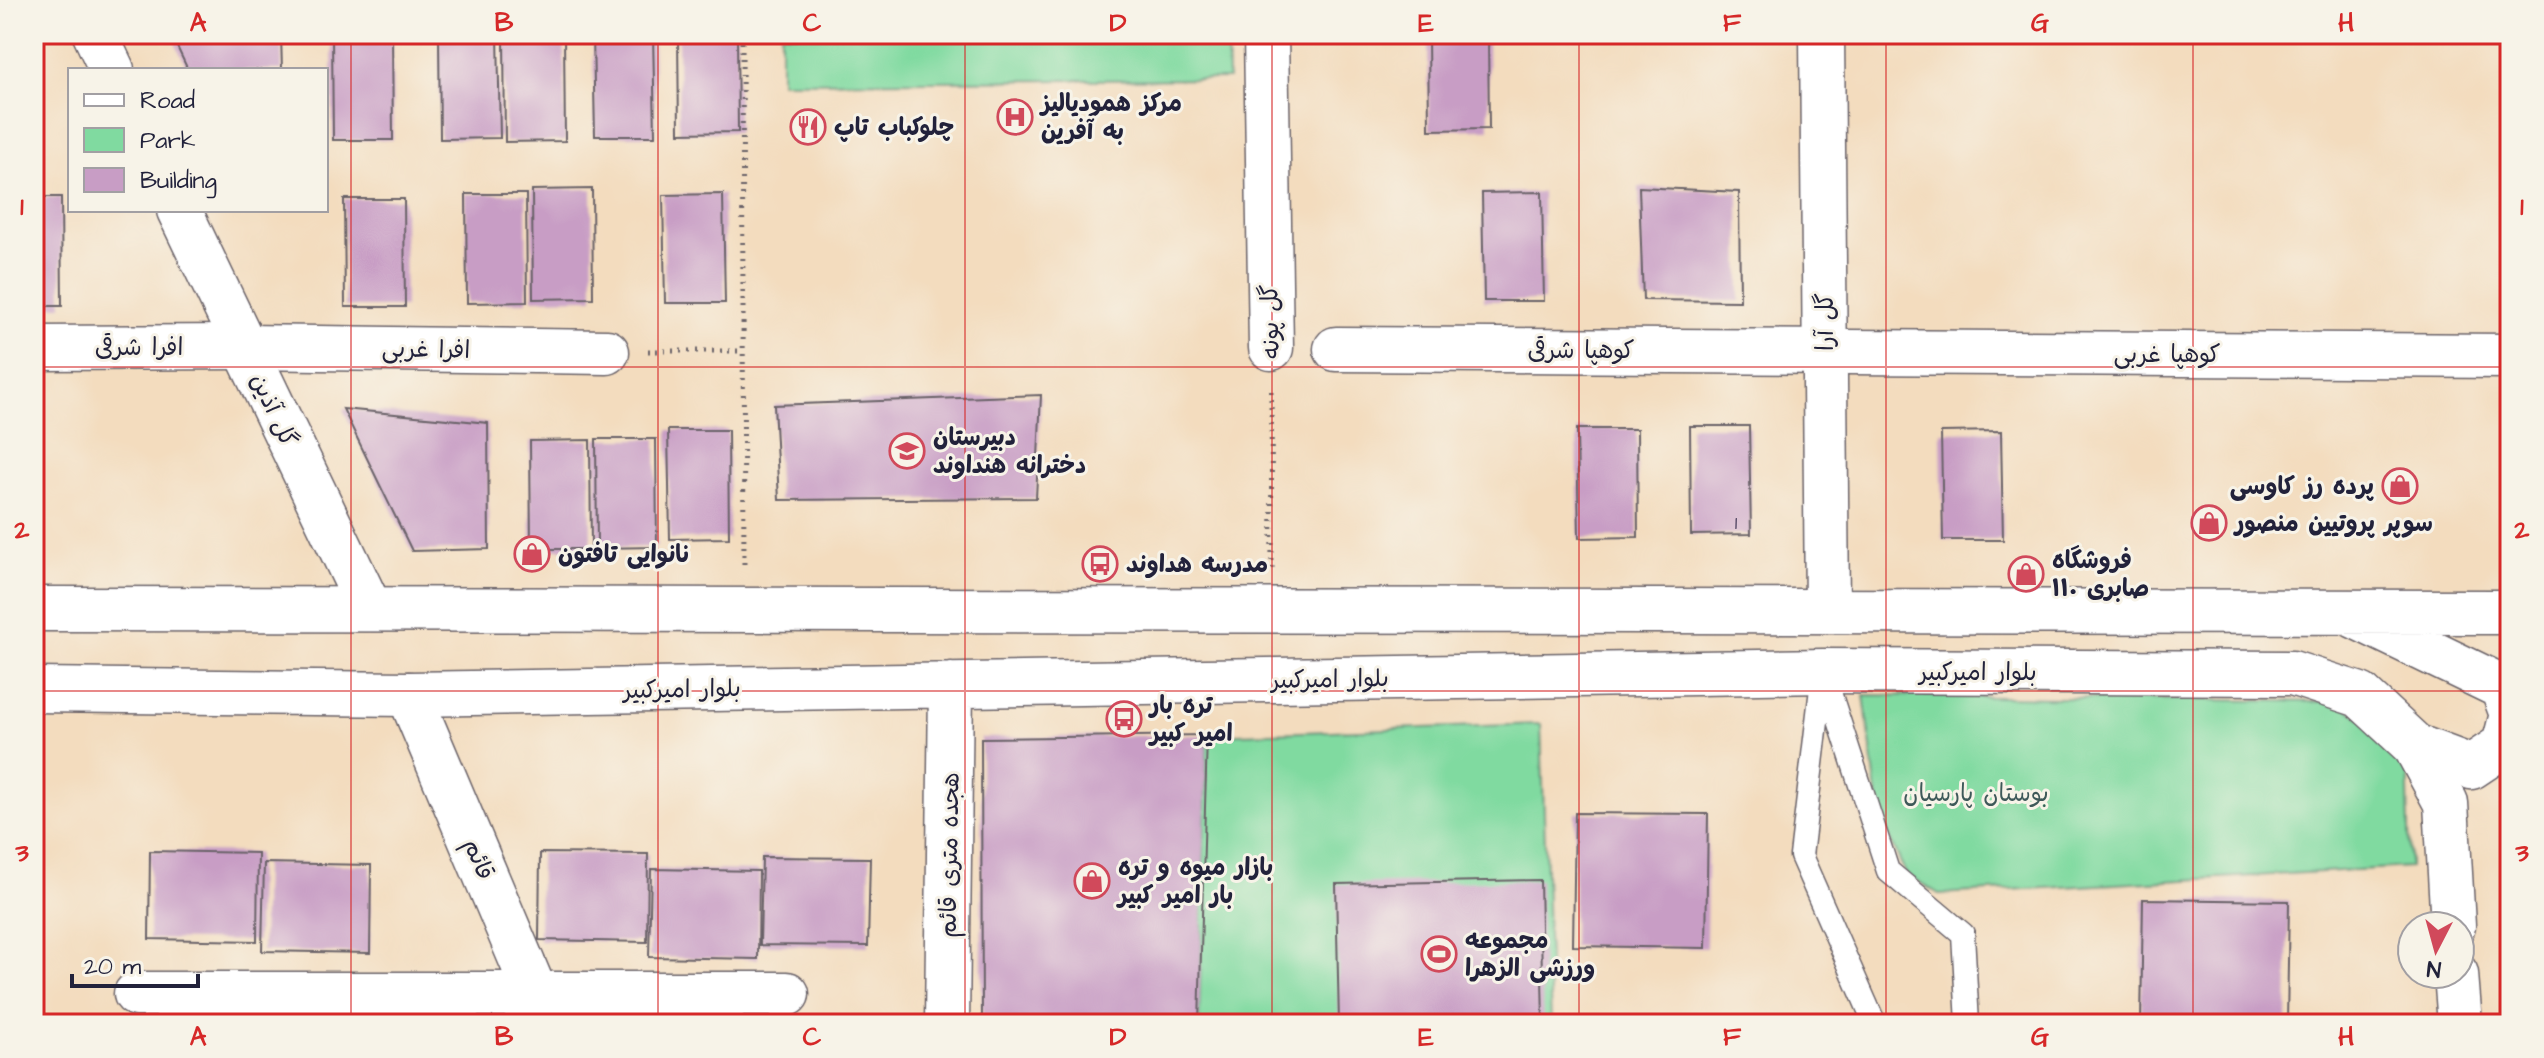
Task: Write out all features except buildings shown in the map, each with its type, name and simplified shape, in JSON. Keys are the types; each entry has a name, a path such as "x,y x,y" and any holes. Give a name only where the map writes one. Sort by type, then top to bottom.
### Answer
{"main road":[{"path":"95,34 111,68"},
{"name":"گل پونه","path":"1266,34 1271,348"},
{"name":"گل آرا","path":"1822,34 1827,610"},
{"name":"گل آذین","path":"180,212 370,609"},
{"name":"افرا شرقی","path":"34,348 244,347"},
{"name":"افرا غربی","path":"244,347 607,352"},
{"name":"کوهپا شرقی","path":"1336,349 1825,352"},
{"name":"کوهپا غربی","path":"1825,352 2510,356"},
{"path":"34,609 2510,612"},
{"path":"2343,610 2502,687 2510,709"},
{"name":"بلوار امیرکبیر","path":"34,690 409,694 1823,671 2292,673 2360,695 2415,746 2446,803 2452,910"},
{"name":"هجده متری قائم","path":"947,1024 951,685"},
{"name":"قائم","path":"409,694 542,1009"},
{"path":"2415,746 2471,767 2504,745 2510,722"},
{"path":"2457,990 2460,1024"},
{"path":"136,994 542,1009 787,994"}],"lane":[{"path":"1823,671 1801,856 1875,1024"},
{"path":"1823,671 1888,871 1963,934 1968,1024"}],"path":[{"path":"742,34 744,610"},
{"name":"گل پونه","path":"1271,348 1272,610"},
{"path":"607,352 743,351"}],"green space":[{"path":"781,34 1227,34 1228,79 781,82"},
{"name":"بوستان پارسیان","path":"1864,695 2338,702 2407,750 2410,867 1939,894 1906,874 1880,817"},
{"path":"1541,724 1551,1024 1199,1024 1207,735"}],"place":[{"name":"مرکز همودیالیز به آفرین","path":"1015,117"},
{"name":"چلوکباب تاپ","path":"808,127"},
{"name":"دبیرستان دخترانه هنداوند","path":"907,451"},
{"name":"پرده رز کاوسی","path":"2400,486"},
{"name":"سوپر پروتیین منصور","path":"2209,523"},
{"name":"نانوایی تافتون","path":"532,554"},
{"name":"مدرسه هداوند","path":"1100,564"},
{"name":"فروشگاه صابری ۱۱۰","path":"2026,574"},
{"name":"تره بار امیر کبیر","path":"1124,719"},
{"name":"بازار میوه و تره بار امیر کبیر","path":"1092,881"},
{"name":"مجموعه ورزشی الزهرا","path":"1439,954"}]}
